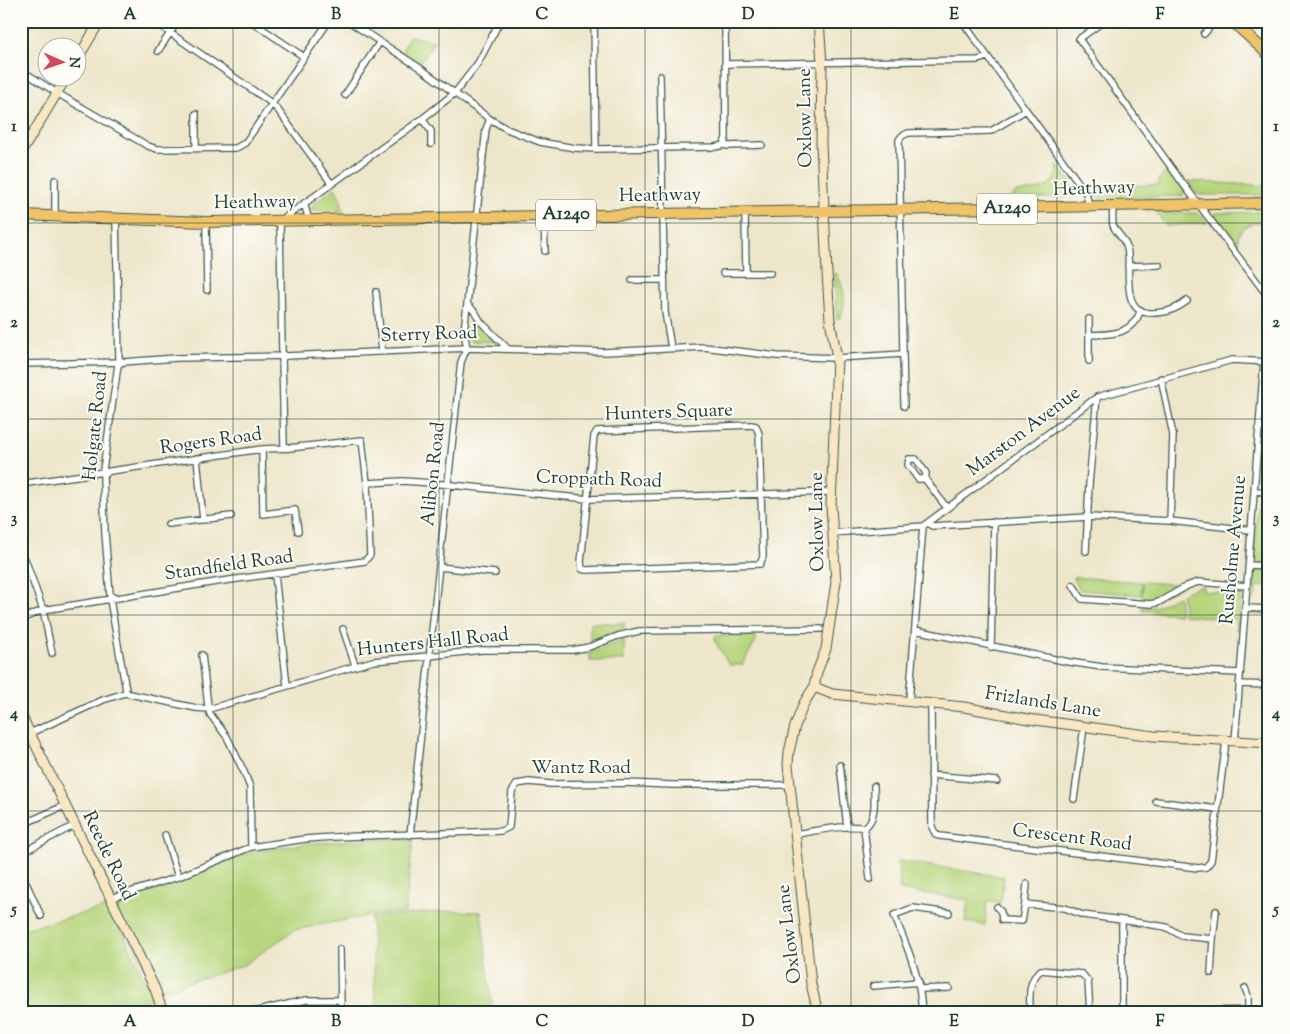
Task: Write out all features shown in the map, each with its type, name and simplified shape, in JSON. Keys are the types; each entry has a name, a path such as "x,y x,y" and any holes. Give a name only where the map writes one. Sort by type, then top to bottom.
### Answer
{"main road":[{"path":"1232,21 1269,55"},
{"name":"Heathway","path":"21,215 206,222 1269,203"},
{"path":"1192,1013 1269,1012"}],"street":[{"path":"88,41 100,21"},
{"path":"153,21 272,104 331,183"},
{"path":"158,51 178,21"},
{"path":"251,21 304,57"},
{"path":"21,70 148,146 157,149 236,148 245,143 329,21"},
{"path":"348,21 380,43 398,52 507,129 540,142 575,148 596,149 762,145"},
{"path":"288,448 284,446 282,358 286,356 282,353 280,220 455,94 478,63 500,21"},
{"path":"594,21 596,149"},
{"path":"724,145 726,137 725,21"},
{"name":"Oxlow Lane","path":"818,1013 811,984 788,765 791,740 800,714 814,686 826,649 835,588 831,492 837,358 830,320 824,210 822,63 819,21"},
{"path":"962,21 1086,193 1089,206"},
{"path":"1104,21 1079,40 1198,204 1264,291 1269,294"},
{"path":"1204,34 1215,21"},
{"path":"345,95 380,43"},
{"path":"725,64 978,60 987,56"},
{"path":"660,76 665,312 671,348"},
{"path":"21,153 60,88"},
{"path":"904,406 899,142 902,136 908,133 991,131 1026,110"},
{"path":"196,114 196,149"},
{"name":"Alibon Road","path":"410,835 461,362 467,348 464,332 476,216 486,128 490,118"},
{"path":"422,119 431,132 430,144"},
{"path":"55,180 55,217"},
{"path":"304,203 309,220"},
{"path":"1113,206 1113,225 1126,245 1131,298 1141,310 1147,313 1164,313 1176,309 1187,301"},
{"path":"745,212 746,273"},
{"path":"544,215 545,251"},
{"name":"Holgate Road","path":"116,220 118,359 123,362 118,365 103,461 103,470 107,473 103,476 110,595 114,598 110,600 125,693"},
{"path":"206,222 207,290"},
{"path":"1128,266 1159,266"},
{"path":"724,274 770,273"},
{"path":"632,280 664,280"},
{"path":"376,292 382,351"},
{"path":"467,304 481,322 508,348"},
{"path":"1089,335 1112,335 1124,330 1134,323 1141,310"},
{"path":"1089,319 1089,361"},
{"name":"Sterry Road","path":"21,364 123,362 180,358 286,356 467,348 604,352 704,347 777,356 837,358 903,354"},
{"name":"Marston Avenue","path":"925,525 1096,397 1232,360 1266,362"},
{"name":"Rusholme Avenue","path":"1230,742 1239,684 1259,427 1266,362"},
{"path":"1161,378 1173,435 1170,521"},
{"path":"1086,551 1096,397"},
{"name":"Hunters Square","path":"756,426 758,429 760,494 763,557 760,564 586,570 582,568 581,562 594,436 597,431 756,426"},
{"path":"1259,427 1269,428"},
{"name":"Rogers Road","path":"21,484 262,449 362,440 367,483"},
{"path":"262,449 264,514 294,510 298,531"},
{"path":"197,458 203,520"},
{"path":"925,479 947,508"},
{"name":"Croppath Road","path":"367,483 403,481 448,484 588,499 831,492"},
{"name":"Standfield Road","path":"21,619 43,610 114,598 365,561 370,555 367,483"},
{"path":"1254,491 1269,492"},
{"path":"168,524 232,516"},
{"path":"834,533 925,525 1088,517 1170,521 1251,530"},
{"path":"991,647 994,522"},
{"path":"909,702 925,525"},
{"path":"25,559 43,610 52,653"},
{"path":"1249,565 1269,566"},
{"path":"439,567 495,572"},
{"path":"275,575 287,686"},
{"path":"1073,585 1082,599 1146,604 1159,602 1198,582 1247,586"},
{"path":"1245,608 1269,609"},
{"path":"343,629 355,665"},
{"name":"Hunters Hall Road","path":"125,693 209,709 373,660 482,650 573,650 589,647 618,636 639,631 821,629"},
{"path":"915,630 991,647 1102,667 1240,673"},
{"path":"202,655 210,714 227,737 250,787 251,847"},
{"path":"1239,684 1269,685"},
{"name":"Frizlands Lane","path":"814,686 832,694 931,704 1154,736 1269,743"},
{"path":"30,733 103,700 125,693"},
{"name":"Crescent Road","path":"931,704 932,827 936,835 1202,868 1209,865 1211,861 1217,809 1230,742"},
{"name":"Reede Road","path":"21,714 155,989 163,1013"},
{"path":"1074,799 1084,727"},
{"path":"840,765 847,827"},
{"path":"931,775 997,781"},
{"name":"Wantz Road","path":"111,898 178,877 251,847 324,837 501,832 509,826 512,792 517,784 529,782 551,784 790,785"},
{"path":"864,828 872,820 874,786"},
{"path":"1156,801 1217,809"},
{"path":"21,825 66,805"},
{"path":"21,853 75,826"},
{"path":"795,834 847,827 864,828"},
{"path":"864,828 870,879"},
{"path":"165,835 178,877"},
{"path":"22,877 42,916"},
{"path":"997,908 1002,912 1002,920 1022,922 1026,904 1027,884"},
{"path":"1026,904 1066,908 1083,915 1166,927 1182,936 1213,939"},
{"path":"922,1013 919,982 894,916 913,908 949,913"},
{"path":"1211,973 1216,911"},
{"path":"1122,920 1122,1013"},
{"path":"340,949 341,1013"},
{"path":"1030,1013 1031,982 1041,970 1082,974 1088,981 1090,1013"},
{"path":"873,986 919,982"},
{"path":"920,989 949,988"},
{"path":"1245,988 1248,996 1248,1012"},
{"path":"248,1013 306,1000 341,1000"}],"green space":[{"path":"409,36 434,41 420,64 402,52"},
{"path":"1058,165 1079,194 1078,197 1009,199 1016,193 1041,189 1049,185 1056,176"},
{"path":"1168,170 1183,189 1183,196 1098,198 1089,189 1092,186 1158,185 1159,179"},
{"path":"1188,181 1269,186 1269,195 1203,195 1196,193"},
{"path":"335,188 341,199 343,211 312,210 313,204"},
{"path":"1269,212 1269,221 1250,225 1242,230 1239,234 1237,248 1214,216 1215,213"},
{"path":"1157,213 1197,213 1207,223 1166,226"},
{"path":"834,273 839,278 844,295 844,307 840,318 837,318"},
{"path":"472,316 483,330 495,342 470,341"},
{"path":"1263,495 1269,496 1269,563 1259,563 1254,558 1258,500"},
{"path":"1258,570 1269,570 1269,586 1256,586 1256,595 1252,600 1253,576"},
{"path":"1073,577 1142,582 1141,595 1080,590"},
{"path":"1143,582 1184,585 1156,600 1142,601"},
{"path":"1203,586 1203,591 1227,593 1228,588 1239,591 1241,595 1239,630 1236,630 1235,619 1183,615 1181,594"},
{"path":"1178,596 1179,614 1142,611 1142,607 1155,607"},
{"path":"590,623 624,623 624,628 590,641"},
{"path":"715,636 756,636 756,641 742,665 729,665 715,641"},
{"path":"624,640 624,661 590,661 590,653"},
{"path":"377,839 413,840 405,912 372,915 294,930 244,965 155,993 116,906 120,898 180,882 217,865 257,851 312,843"},
{"path":"898,861 1004,877 1001,902 987,901 985,925 965,922 968,900 900,890"},
{"path":"111,906 153,997 125,1013 21,1013 21,930"},
{"path":"451,911 481,912 493,1013 376,1013 371,917"}]}
